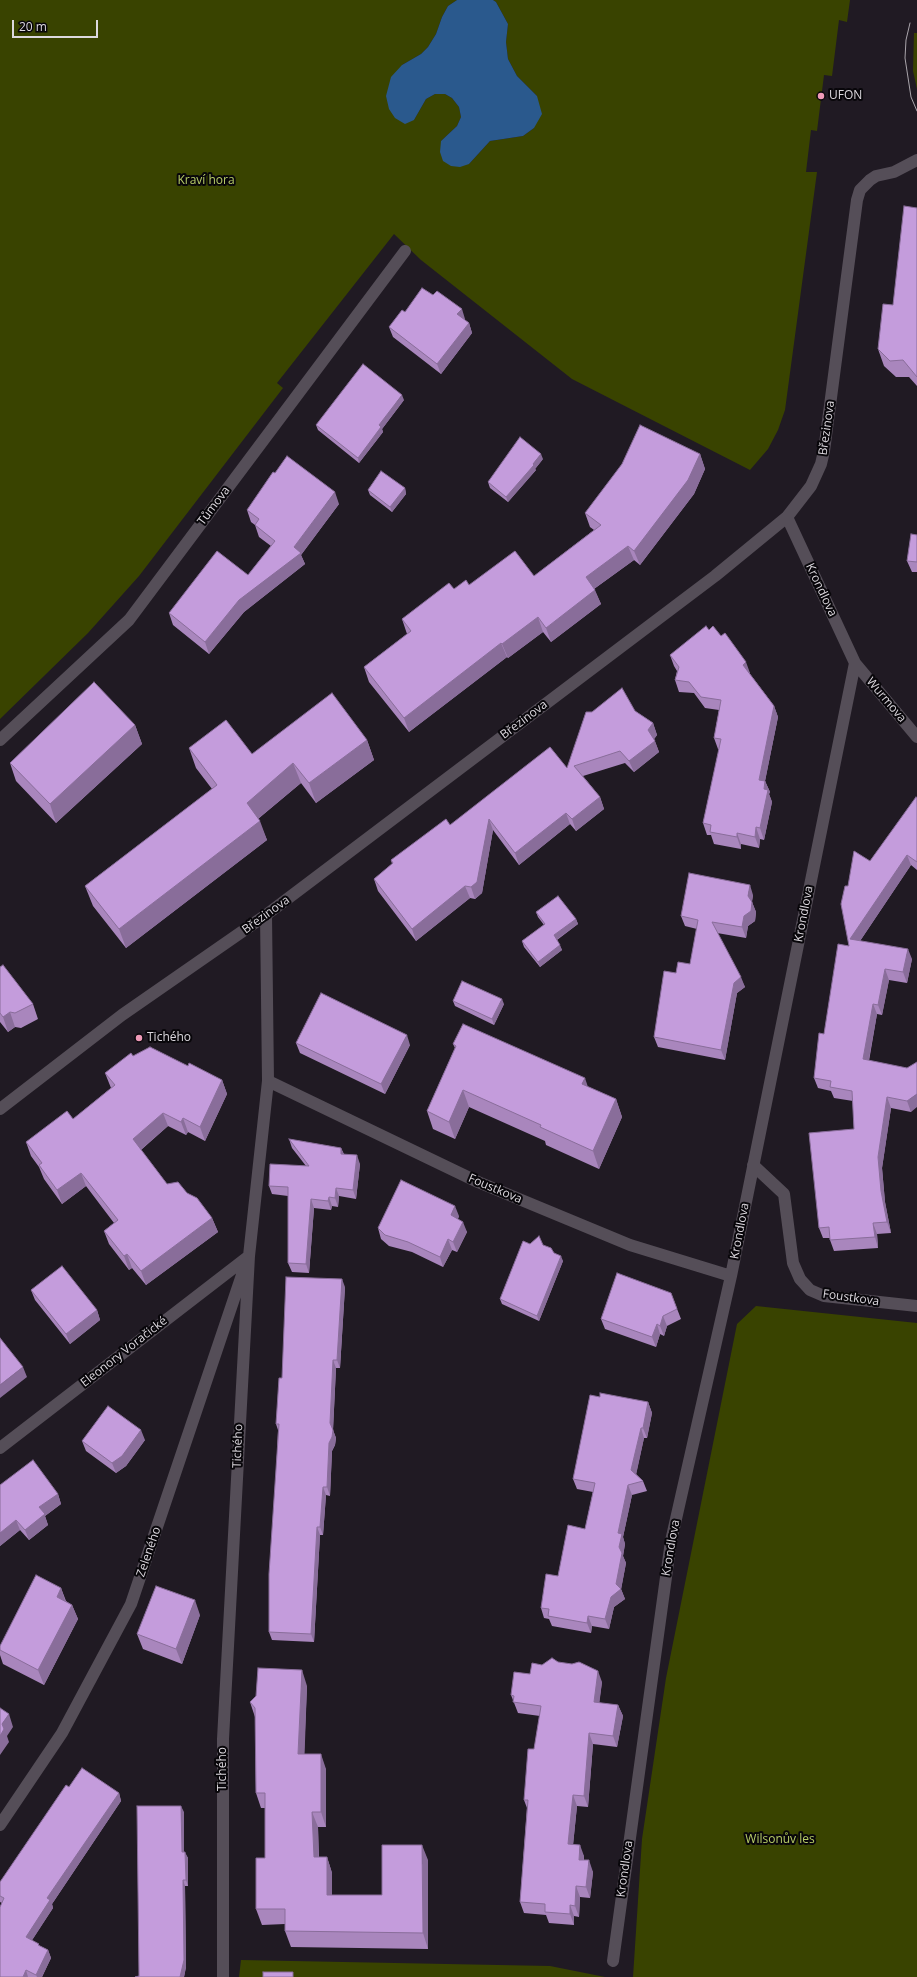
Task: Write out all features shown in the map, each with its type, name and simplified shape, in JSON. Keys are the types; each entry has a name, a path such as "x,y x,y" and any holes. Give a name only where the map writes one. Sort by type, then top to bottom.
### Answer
{"street":[{"name":"Březinova","path":"0,1109 122,1015 266,915 715,576 787,517 811,486 821,464 824,451 854,209 860,190 870,180 894,172 917,160"},
{"name":"Tůmova","path":"0,740 129,620 405,251"},
{"name":"Krondlova","path":"612,1961 671,1541 731,1276 855,663 787,517"},
{"name":"Wurmova","path":"855,663 917,737"},
{"name":"Tichého","path":"223,1977 223,1739 248,1256 268,1081 266,915"},
{"name":"Foustkova","path":"268,1081 478,1182 630,1245 731,1276"},
{"name":"Foustkova","path":"753,1165 784,1194 793,1263 800,1279 810,1290 824,1296 917,1306"},
{"name":"Eleonory Voračické","path":"0,1448 248,1256"},
{"name":"Zeleného","path":"0,1825 62,1733 131,1604 248,1256"}],"green space":[{"name":"Kraví hora","path":"0,0 457,0 448,6 436,34 428,47 421,54 402,65 414,120 426,99 435,94 445,94 452,98 459,107 461,117 457,126 441,141 469,164 490,141 523,136 534,128 537,96 517,76 508,59 506,42 508,24 496,2 493,0 850,0 847,22 839,20 832,76 824,75 817,131 811,130 806,172 817,172 785,410 778,430 768,449 750,470 572,379 421,260 394,234 277,383 283,388 139,576 88,633 0,719"},
{"path":"914,33 917,33 917,89 913,71"},
{"name":"Wilsonův les","path":"756,1306 917,1323 917,1977 633,1977 642,1839 666,1678 737,1324"},
{"path":"241,1960 550,1966 605,1977 239,1977"}],"water":[{"path":"457,0 493,0 496,2 508,24 506,42 508,59 517,76 537,96 542,114 534,128 523,136 490,141 469,164 460,167 451,166 443,161 440,152 441,141 457,126 461,117 459,107 452,98 445,94 435,94 426,99 414,120 405,124 395,118 389,109 386,96 391,77 402,65 421,54 428,47 436,34 448,6"}],"building":[{"path":"904,206 917,208 917,377 903,360 890,361 878,349 883,304 893,305"},
{"path":"422,288 433,295 437,291 462,309 457,314 469,323 437,364 389,327 402,310 405,312"},
{"path":"363,364 402,395 379,425 381,427 358,458 316,425"},
{"path":"640,425 700,454 688,480 634,551 628,546 586,577 595,590 546,628 538,617 502,644 501,643 404,718 364,667 411,631 402,619 449,583 454,589 466,580 469,585 515,551 534,576 601,525 585,513 622,464"},
{"path":"520,437 541,454 533,464 534,465 506,497 488,482"},
{"path":"287,456 335,492 294,547 301,553 239,600 205,642 169,613 217,551 248,575 275,541 255,525 259,519 247,510 273,472 275,473"},
{"path":"381,471 405,488 390,507 368,490"},
{"path":"911,534 917,535 917,562 907,561"},
{"path":"706,626 709,630 713,626 721,636 725,633 746,662 743,665 774,706 759,780 765,781 764,789 768,790 760,828 756,827 755,837 737,833 737,837 710,832 711,825 703,823 721,739 714,738 721,700 701,697 689,682 675,680 679,667 670,655"},
{"path":"94,682 135,725 50,804 10,763"},
{"path":"622,688 635,711 653,723 648,730 655,741 629,761 620,751 574,766 600,797 572,819 566,813 515,853 489,819 477,882 471,887 465,886 412,929 374,879 393,863 391,860 446,819 450,825 550,747 567,768 586,712 592,712"},
{"path":"332,693 367,740 309,783 293,763 247,803 260,821 119,929 85,886 217,785 189,748 226,720 252,754"},
{"path":"916,797 917,862 907,855 850,939 908,949 903,972 885,969 878,1005 873,1004 863,1059 907,1068 917,1062 917,1094 907,1101 887,1097 878,1157 881,1191 887,1222 873,1223 875,1237 830,1240 829,1227 819,1228 809,1133 854,1129 852,1091 830,1087 831,1081 814,1078 819,1033 824,1034 838,944 849,946 841,904 845,886 848,886 854,851 870,861"},
{"path":"689,873 750,885 748,896 752,902 751,911 744,916 742,927 712,922 741,977 734,983 721,1050 654,1037 664,971 676,973 678,962 690,964 698,920 681,916"},
{"path":"558,896 576,919 554,935 560,945 538,962 522,941 545,924 536,912"},
{"path":"3,965 33,1004 15,1013 10,1012 3,1017 0,1013 0,967"},
{"path":"462,981 502,999 492,1019 453,1001"},
{"path":"321,993 407,1035 381,1084 296,1043"},
{"path":"463,1024 585,1078 582,1084 616,1099 593,1151 540,1127 541,1125 463,1090 449,1122 427,1111 456,1046 453,1044"},
{"path":"150,1047 188,1066 189,1063 222,1080 200,1127 183,1118 181,1122 163,1113 133,1139 167,1184 178,1182 187,1193 197,1198 212,1218 141,1271 127,1254 124,1256 104,1231 118,1220 81,1173 57,1190 39,1165 42,1163 26,1142 67,1111 73,1119 115,1085 105,1073 131,1053 133,1056"},
{"path":"289,1139 341,1148 341,1154 357,1155 353,1190 336,1188 335,1198 329,1197 328,1201 311,1199 306,1264 288,1263 288,1187 269,1186 270,1164 309,1166"},
{"path":"401,1180 455,1206 451,1215 463,1222 453,1242 448,1239 440,1257 408,1242 385,1235 378,1228"},
{"path":"539,1236 543,1245 551,1248 554,1253 561,1256 537,1316 500,1299 523,1241 530,1244"},
{"path":"62,1266 97,1310 66,1334 31,1290"},
{"path":"617,1273 671,1293 677,1309 663,1316 660,1326 657,1324 652,1337 601,1319"},
{"path":"286,1277 342,1279 337,1360 333,1360 330,1423 333,1430 329,1443 327,1487 323,1487 320,1527 317,1527 311,1634 269,1632 269,1574 279,1424 276,1424 279,1378 282,1378"},
{"path":"0,1338 23,1367 0,1385"},
{"path":"600,1393 648,1402 643,1428 641,1428 631,1470 643,1481 628,1485 618,1533 622,1534 619,1547 622,1553 616,1584 621,1589 611,1597 605,1619 588,1616 587,1623 548,1616 549,1609 541,1608 546,1574 558,1576 568,1525 585,1529 595,1483 573,1479 590,1395 600,1397"},
{"path":"108,1406 141,1430 122,1456 112,1463 82,1441"},
{"path":"33,1460 58,1494 39,1507 45,1514 25,1530 16,1520 0,1533 0,1485"},
{"path":"36,1575 61,1588 57,1597 72,1605 38,1670 0,1650 0,1646"},
{"path":"156,1586 195,1600 176,1649 137,1634"},
{"path":"552,1658 558,1662 572,1664 579,1662 598,1671 594,1702 618,1705 613,1736 589,1733 584,1796 573,1795 568,1844 580,1845 579,1860 589,1860 586,1887 576,1886 575,1906 570,1905 570,1914 545,1912 545,1904 520,1902 528,1800 524,1800 528,1749 534,1749 541,1706 513,1702 514,1696 511,1695 514,1672 530,1674 532,1663 542,1665"},
{"path":"258,1668 302,1670 298,1754 321,1754 321,1812 312,1812 314,1857 327,1857 327,1895 382,1895 382,1845 422,1845 423,1933 285,1931 285,1909 256,1909 256,1858 265,1858 265,1793 256,1793 255,1708 250,1702 256,1696"},
{"path":"0,1708 9,1714 2,1724 4,1729 0,1736"},
{"path":"82,1768 119,1793 47,1898 50,1900 26,1937 48,1950 36,1975 26,1970 23,1977 0,1977 0,1907 4,1898 0,1896 0,1882 66,1785 69,1787"},
{"path":"137,1806 181,1806 182,1852 185,1852 186,1880 183,1880 184,1960 180,1977 135,1977 139,1976"},
{"path":"263,1972 293,1972 293,1977 263,1977"}],"tram line":[{"path":"910,23 906,40 905,58 911,97 917,111"}],"place":[{"name":"UFON","path":"821,96"},
{"name":"Tichého","path":"139,1038"}]}
